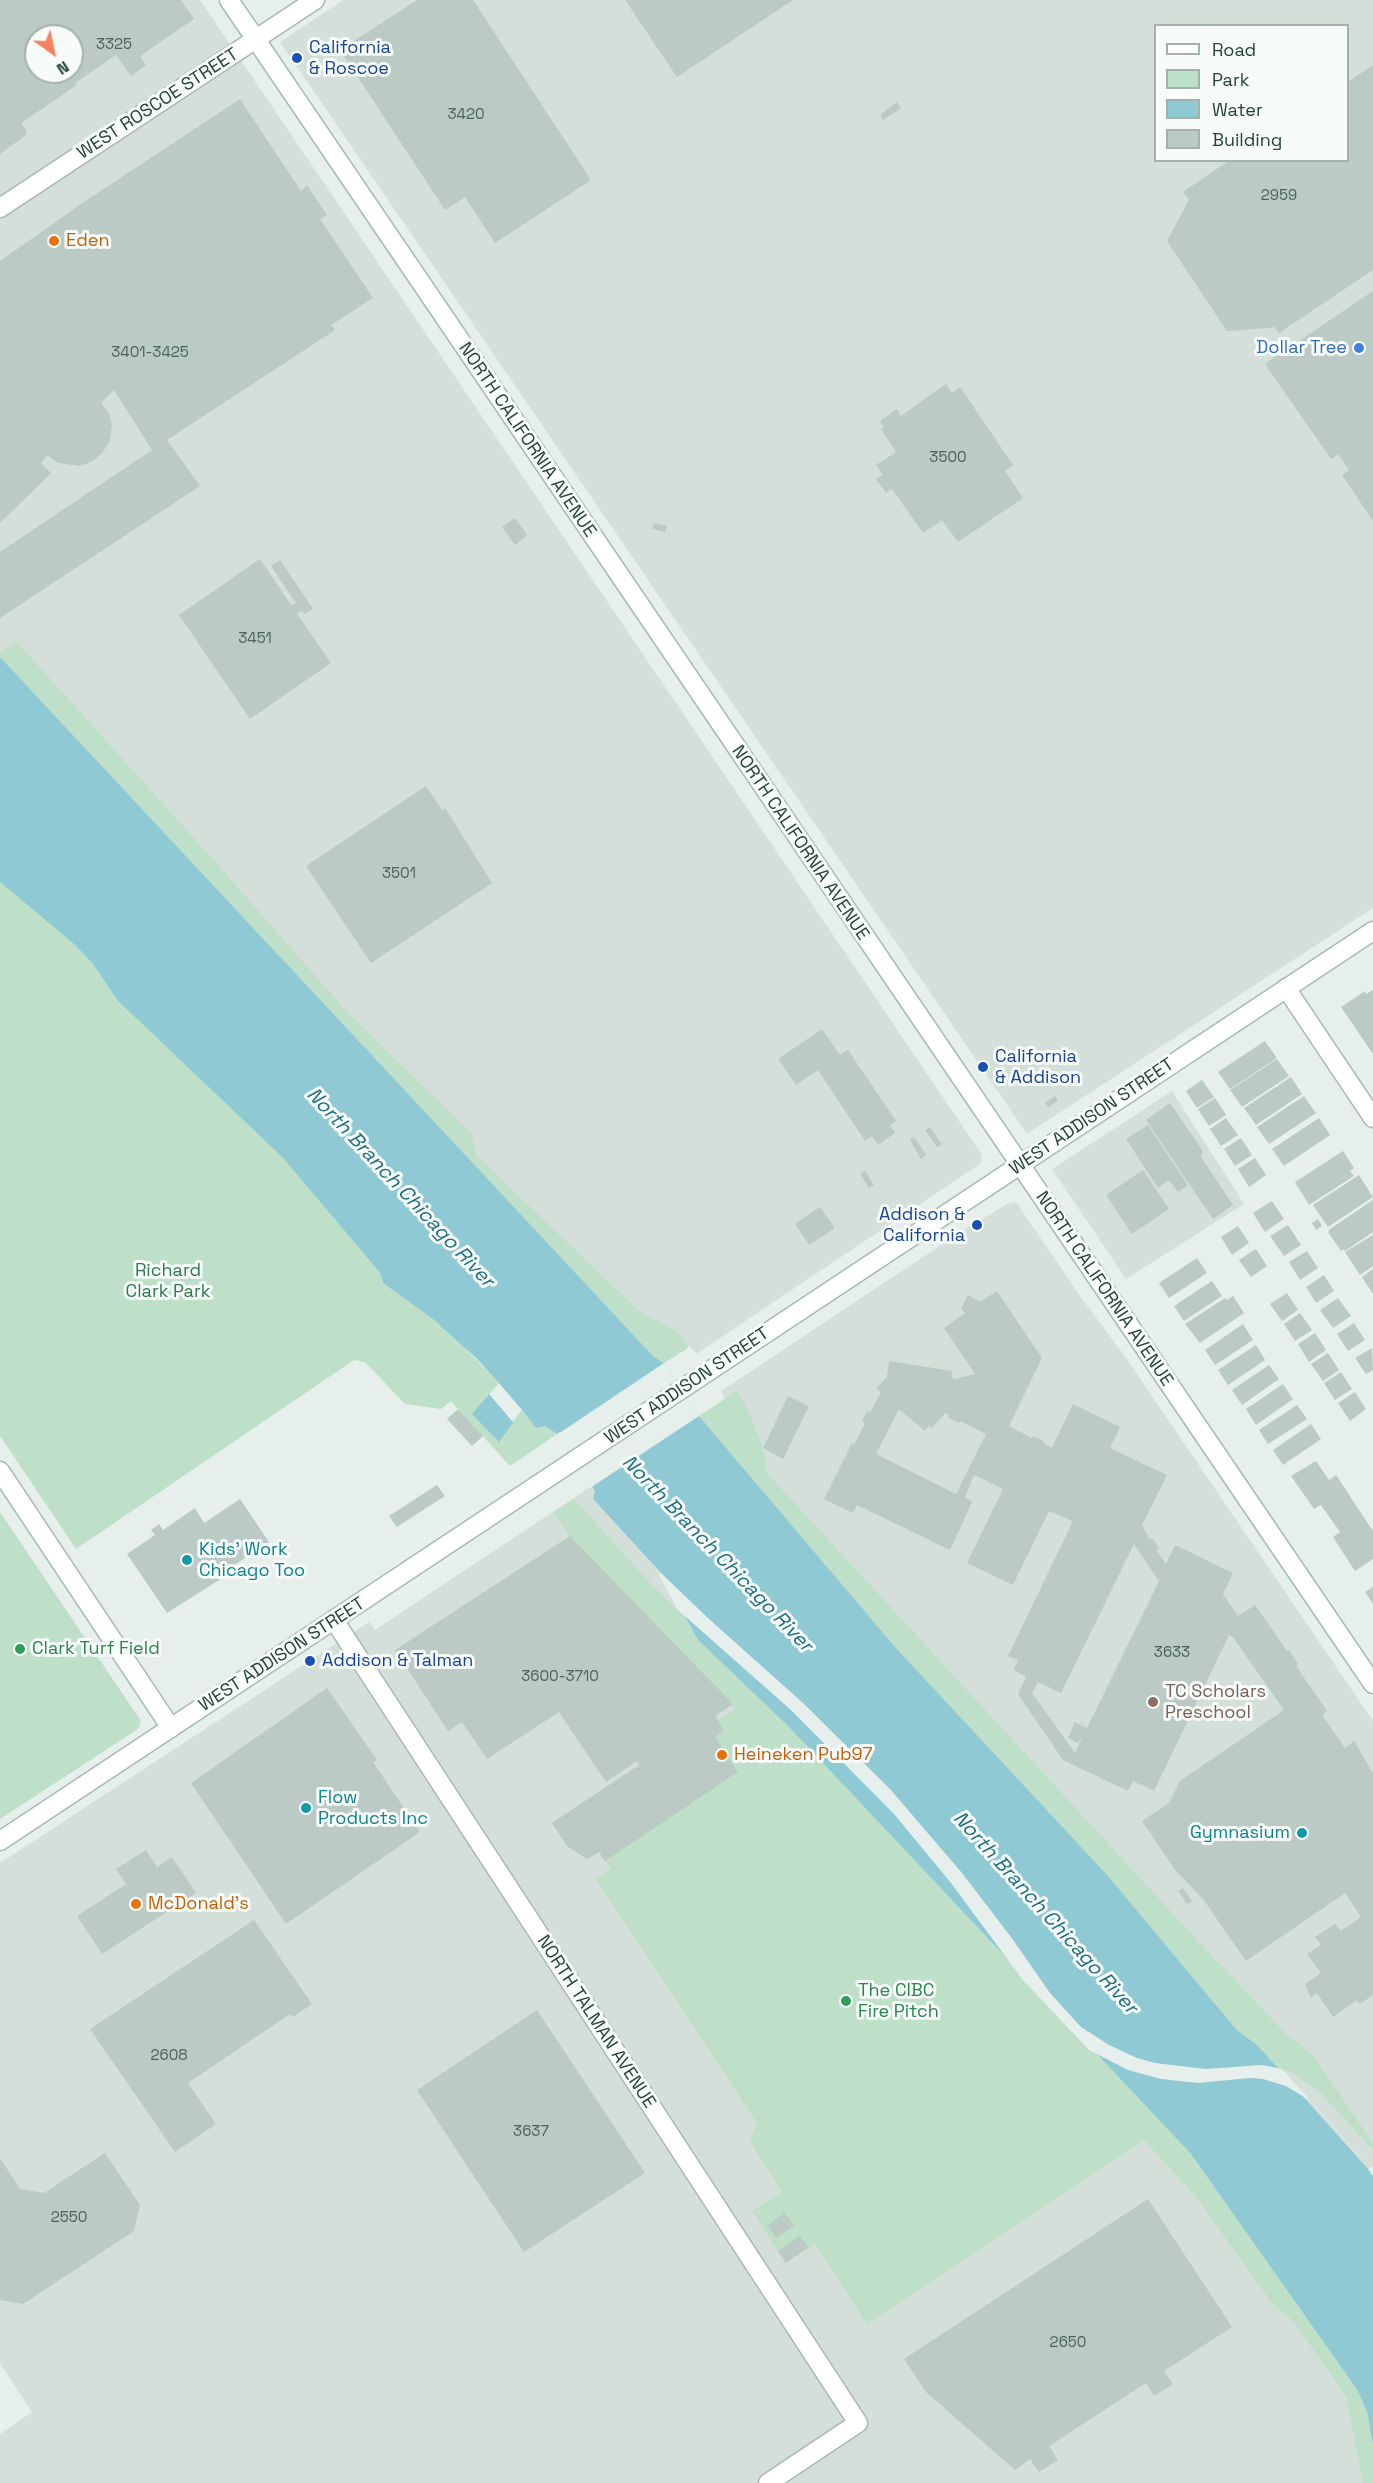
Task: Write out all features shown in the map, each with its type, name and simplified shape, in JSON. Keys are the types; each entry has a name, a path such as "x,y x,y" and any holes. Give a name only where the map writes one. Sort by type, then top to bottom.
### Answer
{"street":[{"name":"NORTH CALIFORNIA AVENUE","path":"229,0 1373,1684"},
{"name":"WEST ROSCOE STREET","path":"0,208 315,0"},
{"name":"WEST ADDISON STREET","path":"0,1841 1373,930"},
{"path":"1286,988 1373,1118"},
{"path":"0,1471 171,1728"},
{"name":"NORTH TALMAN AVENUE","path":"334,1620 858,2423 768,2483"}],"shaded area":[{"path":"0,0 200,0 982,1155 980,1164 696,1354 690,1346 664,1363 654,1357 0,657"},
{"path":"343,0 1373,0 1373,908 1027,1134 280,42"},
{"path":"1172,1091 1244,1204 1126,1279 1052,1169"},
{"name":"TC Scholars Preschool","path":"1016,1202 1080,1296 1124,1355 1373,1721 1373,2166 1368,2169 896,1648 699,1416 725,1399 721,1391 970,1226 1009,1203"},
{"path":"592,1486 595,1491 593,1499 661,1573 698,1640 789,1727 1191,2154 1358,2391 1373,2445 1373,2483 0,2483 0,2434 32,2412 0,2363 0,1863 369,1622 375,1630"}],"green space":[{"path":"17,642 349,1014 471,1133 476,1155 640,1312 677,1331 688,1348 664,1363 654,1357 0,657 0,653"},
{"name":"Richard Clark Park","path":"0,882 75,945 93,964 117,1000 283,1158 380,1273 383,1283 434,1320 461,1344 499,1383 536,1427 545,1426 557,1434 510,1466 451,1401 441,1409 405,1404 365,1362 354,1360 76,1549 0,1436"},
{"path":"737,1391 748,1410 763,1448 767,1473 1198,1941 1286,2034 1313,2055 1373,2143 1373,2150 1318,2090 1293,2073 1276,2067 1257,2045 1237,2030 1107,1875 896,1648 699,1416"},
{"name":"The CIBC Fire Pitch","path":"574,1499 650,1583 685,1617 698,1640 789,1727 1191,2154 1358,2391 1367,2412 1373,2445 1373,2483 1363,2483 1346,2396 1294,2322 1271,2302 1197,2198 1144,2140 867,2324 815,2244 786,2263 752,2211 782,2192 750,2141 757,2123 596,1879 611,1869 599,1852 587,1859 567,1846 552,1823 715,1716 718,1720 734,1710 733,1704 570,1536 554,1512"},
{"path":"0,1512 141,1721 138,1729 0,1819"}],"water":[{"name":"North Branch Chicago River","path":"0,657 654,1357 664,1363 699,1416 896,1648 1107,1875 1237,2030 1257,2045 1368,2169 1373,2176 1373,2445 1367,2412 1358,2391 1191,2154 789,1727 698,1640 661,1573 593,1499 595,1491 592,1486 595,1484 560,1432 557,1434 545,1426 536,1428 522,1410 499,1442 472,1414 499,1383 476,1358 434,1320 383,1283 380,1273 283,1158 117,1000 93,964 75,945 0,882"}],"pier":[{"path":"664,1363 699,1416 590,1488 591,1483 560,1436 555,1436"},
{"path":"499,1383 522,1410 513,1422 489,1394"},
{"path":"661,1573 803,1703 890,1789 962,1873 1050,1993 1081,2027 1109,2045 1137,2058 1155,2063 1206,2069 1262,2065 1282,2069 1372,2169 1309,2100 1286,2086 1263,2079 1250,2078 1198,2083 1161,2079 1128,2070 1089,2050 1022,1979 951,1883 894,1814 792,1711 678,1610 659,1575"}],"building":[{"path":"0,0 181,0 194,19 140,56 146,65 131,76 116,55 84,77 84,24 24,24 24,84 77,85 21,123 26,130 26,135 0,154"},
{"path":"417,0 473,0 591,180 495,243 465,197 445,210 340,50"},
{"path":"625,0 793,0 677,77"},
{"path":"1373,65 1373,270 1279,333 1274,326 1227,331 1167,241 1189,200 1183,192 1227,162 1349,162 1349,81"},
{"path":"240,99 301,191 307,185 327,215 320,219 373,298 331,325 335,330 167,440 200,486 0,618 0,552 152,450 114,390 101,403 109,413 112,425 110,440 103,452 93,461 80,466 58,463 47,455 41,463 51,473 0,523 0,261 84,202"},
{"path":"897,102 901,108 883,120 880,115"},
{"path":"1373,291 1373,521 1342,475 1349,470 1338,454 1331,459 1265,364"},
{"path":"946,384 952,393 960,387 1013,465 1005,471 1023,498 958,542 942,520 923,533 892,489 886,493 876,479 883,475 876,465 896,452 881,429 884,427 880,421 897,409 901,416"},
{"path":"515,518 527,535 515,545 502,527"},
{"path":"654,523 667,526 665,532 652,529"},
{"path":"260,559 291,605 296,603 271,566 280,560 313,609 304,614 302,611 297,614 331,663 250,719 179,615"},
{"path":"426,786 442,810 445,808 492,883 371,963 306,866"},
{"path":"1373,990 1373,1054 1341,1007 1365,991 1366,994"},
{"path":"822,1029 840,1055 848,1050 896,1121 890,1125 895,1133 878,1145 872,1136 865,1141 818,1070 796,1085 778,1059"},
{"path":"1265,1041 1277,1058 1230,1089 1218,1072"},
{"path":"1277,1059 1289,1076 1242,1107 1230,1090"},
{"path":"1291,1077 1302,1094 1256,1125 1244,1108"},
{"path":"1202,1080 1214,1097 1197,1108 1186,1091"},
{"path":"1055,1096 1058,1101 1048,1107 1045,1103"},
{"path":"1304,1096 1316,1113 1269,1144 1257,1127"},
{"path":"1215,1098 1226,1115 1209,1126 1198,1109"},
{"path":"1170,1103 1203,1151 1201,1157 1233,1205 1213,1219 1146,1120"},
{"path":"1226,1118 1238,1135 1221,1146 1210,1129"},
{"path":"1319,1118 1330,1135 1284,1166 1272,1149"},
{"path":"1148,1125 1188,1185 1178,1192 1169,1180 1158,1188 1126,1139"},
{"path":"930,1127 942,1145 937,1147 925,1130"},
{"path":"914,1137 926,1155 921,1159 910,1140"},
{"path":"1241,1138 1252,1155 1235,1166 1224,1149"},
{"path":"1343,1151 1354,1168 1350,1171 1354,1176 1309,1205 1295,1182"},
{"path":"1255,1158 1266,1175 1249,1187 1238,1169"},
{"path":"1143,1170 1169,1209 1132,1234 1106,1195"},
{"path":"865,1171 874,1185 869,1188 860,1174"},
{"path":"1359,1175 1373,1197 1328,1227 1313,1205"},
{"path":"1373,1200 1373,1232 1345,1251 1343,1249 1341,1251 1328,1232"},
{"path":"1272,1201 1284,1219 1265,1232 1253,1213"},
{"path":"820,1207 835,1228 809,1245 795,1224"},
{"path":"1318,1219 1322,1226 1316,1230 1312,1223"},
{"path":"1288,1225 1301,1245 1284,1256 1270,1236"},
{"path":"1238,1226 1249,1243 1232,1255 1221,1237"},
{"path":"1373,1235 1373,1266 1360,1275 1345,1252"},
{"path":"1256,1249 1267,1266 1251,1277 1239,1260"},
{"path":"1307,1251 1318,1268 1300,1280 1289,1262"},
{"path":"1197,1258 1207,1273 1169,1298 1159,1283"},
{"path":"1373,1269 1373,1294 1362,1277"},
{"path":"1324,1275 1334,1291 1316,1303 1306,1287"},
{"path":"1212,1281 1222,1296 1184,1321 1174,1306"},
{"path":"997,1291 1042,1358 1009,1426 1032,1438 1033,1436 1044,1441 1043,1443 1052,1448 1073,1404 1120,1427 1110,1448 1167,1475 1142,1525 1150,1540 1152,1538 1159,1548 1156,1550 1166,1564 1175,1545 1233,1573 1223,1594 1238,1616 1255,1605 1298,1664 1296,1666 1327,1711 1322,1715 1345,1748 1354,1741 1373,1773 1373,1995 1360,2004 1357,2000 1333,2017 1317,1993 1311,1998 1305,1984 1321,1973 1307,1954 1321,1945 1315,1937 1335,1924 1341,1931 1361,1917 1345,1893 1246,1961 1203,1899 1175,1870 1142,1821 1169,1803 1180,1781 1284,1710 1233,1637 1229,1635 1154,1791 1133,1781 1128,1791 1063,1760 1018,1694 1026,1677 1014,1670 1018,1660 1008,1656 1073,1521 1049,1511 1013,1585 967,1563 1003,1489 974,1475 965,1497 972,1502 950,1550 857,1505 853,1513 824,1499 852,1443 854,1445 865,1423 862,1422 867,1411 870,1413 881,1392 876,1388 887,1377 889,1361 952,1371 952,1378 955,1379 975,1374 944,1328 965,1313 961,1308 968,1295 980,1302","holes":["899,1409 925,1431 929,1425 932,1428 945,1413 949,1415 948,1418 959,1423 960,1421 986,1434 956,1494 876,1454","1134,1544 1159,1581 1087,1728 1075,1722 1068,1738 1078,1743 1083,1736 1075,1753 1032,1693 1038,1682 1061,1693"]},
{"path":"1287,1293 1298,1310 1282,1321 1270,1304"},
{"path":"1233,1296 1244,1313 1200,1343 1185,1324 1225,1298 1227,1300"},
{"path":"1338,1298 1351,1316 1333,1328 1320,1310"},
{"path":"1300,1313 1312,1330 1295,1341 1284,1324"},
{"path":"1354,1323 1365,1340 1348,1351 1337,1334"},
{"path":"1243,1324 1253,1340 1215,1365 1205,1350"},
{"path":"1315,1333 1326,1350 1309,1362 1298,1344"},
{"path":"1256,1345 1265,1360 1228,1385 1218,1370"},
{"path":"1372,1348 1373,1370 1366,1374 1355,1358"},
{"path":"1328,1353 1339,1370 1323,1381 1311,1364"},
{"path":"1269,1365 1279,1379 1242,1405 1232,1390"},
{"path":"1341,1372 1352,1389 1335,1400 1324,1383"},
{"path":"1283,1384 1293,1399 1256,1425 1246,1409"},
{"path":"1355,1392 1366,1409 1350,1421 1338,1403"},
{"path":"788,1396 809,1406 783,1459 763,1448"},
{"path":"1297,1405 1307,1419 1268,1444 1259,1430"},
{"path":"458,1409 483,1436 472,1446 447,1419"},
{"path":"1311,1424 1321,1439 1283,1465 1273,1450"},
{"path":"1316,1461 1329,1480 1336,1475 1373,1531 1373,1559 1355,1571 1333,1537 1340,1532 1321,1505 1314,1509 1291,1476"},
{"path":"437,1485 445,1496 397,1527 389,1516"},
{"name":"Kids' Work Chicago Too","path":"240,1499 269,1542 233,1566 234,1568 227,1575 167,1613 127,1554 155,1535 151,1530 159,1524 163,1530 195,1508 204,1523"},
{"path":"570,1536 733,1704 715,1716 724,1730 715,1737 738,1772 605,1861 599,1852 587,1859 567,1846 552,1823 639,1765 637,1761 606,1782 559,1712 487,1759 462,1722 448,1731 395,1650"},
{"path":"1373,1587 1373,1604 1365,1592"},
{"name":"Flow Products Inc","path":"327,1688 377,1760 373,1762 420,1832 286,1924 191,1783"},
{"name":"McDonald's","path":"146,1850 157,1867 172,1857 196,1893 102,1954 77,1916 126,1884 116,1869"},
{"path":"1183,1888 1192,1901 1187,1904 1178,1891"},
{"path":"254,1920 312,2004 293,2017 290,2014 188,2083 216,2124 175,2152 90,2029"},
{"path":"537,2010 645,2173 524,2252 417,2090"},
{"path":"105,2153 140,2205 134,2231 23,2304 0,2300 0,2158 20,2189 44,2193"},
{"path":"1148,2199 1232,2327 1164,2371 1173,2384 1154,2396 1146,2383 1049,2446 1058,2460 1039,2472 1030,2459 1015,2470 926,2392 904,2359"},
{"path":"784,2212 794,2226 776,2238 768,2226"},
{"path":"800,2236 808,2247 786,2263 778,2251"}],"place":[{"name":"California & Roscoe","path":"297,58"},
{"name":"Eden","path":"54,241"},
{"name":"Dollar Tree","path":"1359,348"},
{"name":"California & Addison","path":"983,1067"},
{"name":"Addison & California","path":"977,1225"},
{"name":"Kids' Work Chicago Too","path":"187,1560"},
{"name":"Clark Turf Field","path":"20,1649"},
{"name":"Addison & Talman","path":"310,1661"},
{"name":"TC Scholars Preschool","path":"1153,1702"},
{"name":"Heineken Pub97","path":"722,1755"},
{"name":"Flow Products Inc","path":"306,1808"},
{"name":"Gymnasium","path":"1302,1833"},
{"name":"McDonald's","path":"136,1904"},
{"name":"The CIBC Fire Pitch","path":"846,2001"}]}
